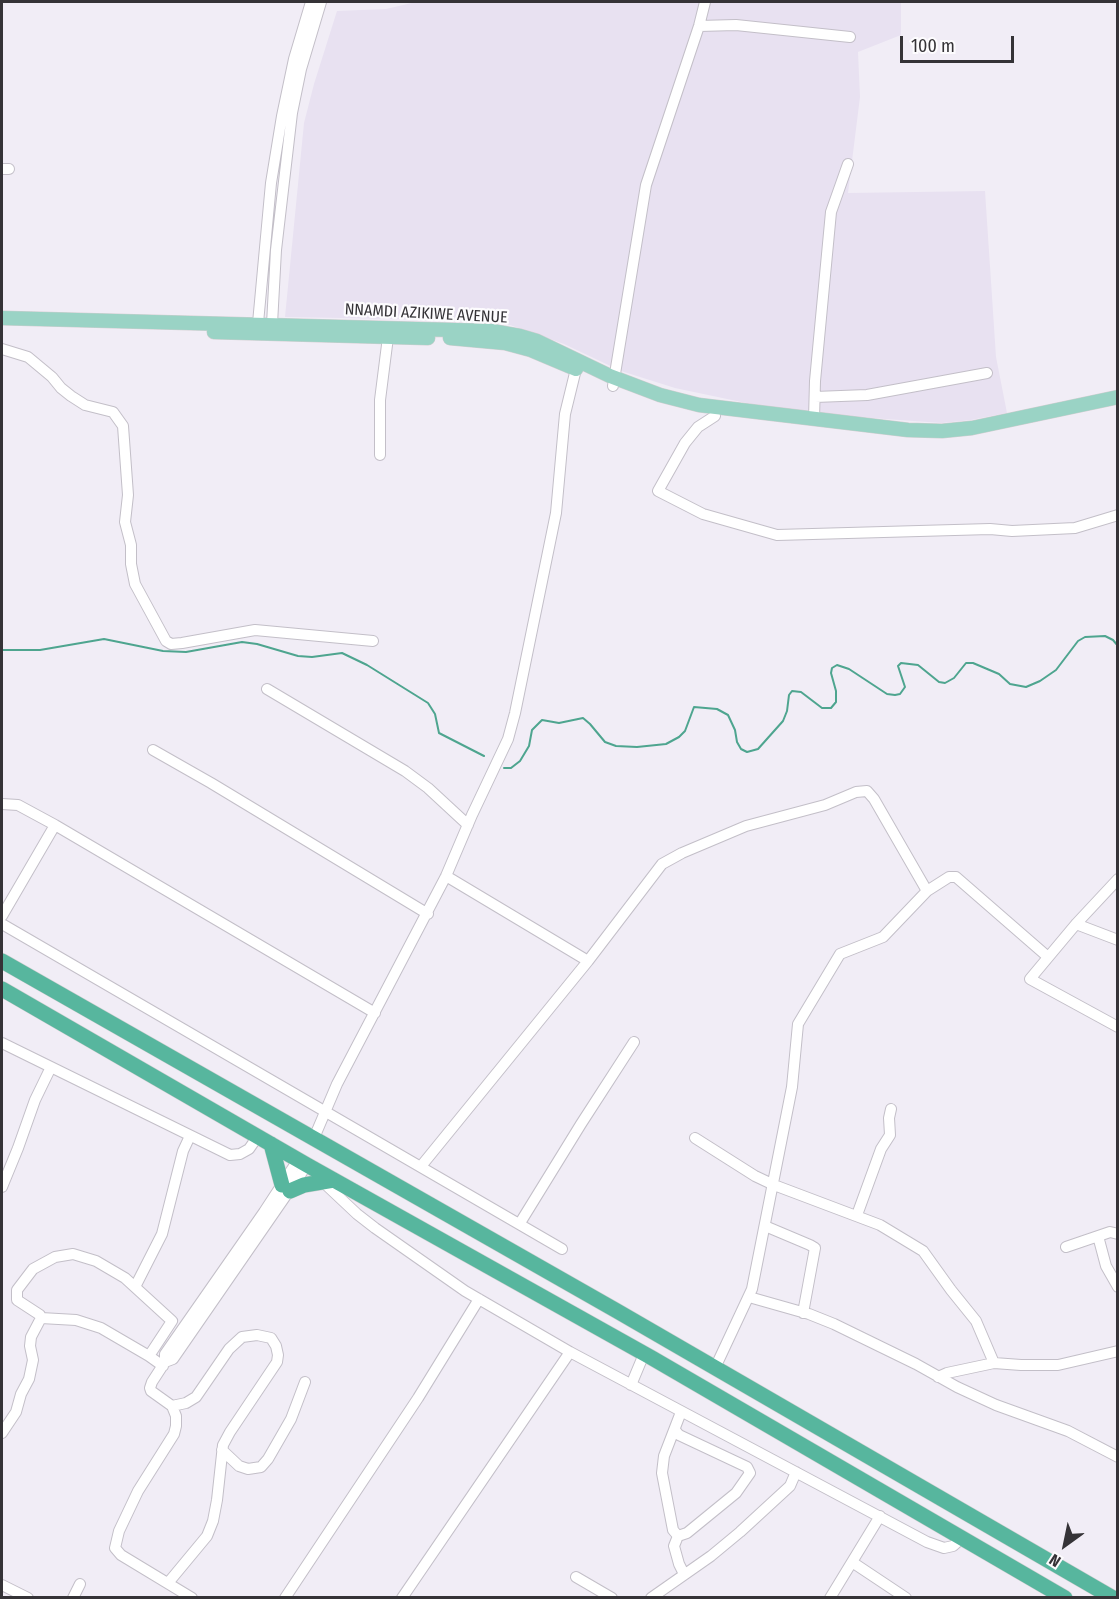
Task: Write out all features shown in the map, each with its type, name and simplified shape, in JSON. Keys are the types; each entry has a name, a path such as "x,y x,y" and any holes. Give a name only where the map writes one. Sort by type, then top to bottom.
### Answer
{"highway":[{"path":"2,961 1113,1598"},
{"path":"2,989 302,1162 329,1181 644,1354 1065,1598"},
{"path":"264,1140 286,1188 329,1181"}],"main road":[{"name":"NNAMDI AZIKIWE AVENUE","path":"2,318 492,331 537,341 613,382 699,405 908,430 954,430 1008,422 1118,396"},
{"name":"NNAMDI AZIKIWE AVENUE","path":"2,326 463,338 505,343 531,350 670,406 715,416 904,437 955,438 995,433 1118,406"}],"street":[{"path":"265,324 271,183 294,59 311,2"},
{"path":"265,324 290,124 296,91 321,2"},
{"path":"613,382 646,185 705,2"},
{"path":"699,26 736,26 850,37"},
{"path":"814,419 831,212 848,164"},
{"path":"380,455 380,400 388,337"},
{"path":"2,349 28,357 71,396 85,405 113,412 123,426 128,495 125,522 131,545 135,584 166,641 171,644 182,643 255,630 373,641"},
{"path":"314,1138 337,1084 428,914 508,739 556,513 565,414 576,369"},
{"path":"815,397 867,395 987,373"},
{"path":"715,416 698,427 685,443 658,491 703,514 777,535 1075,528 1118,515"},
{"path":"267,689 405,771 428,788 468,825"},
{"path":"153,750 212,783 428,914"},
{"path":"422,1165 588,961 662,864 714,838 746,826 825,805 856,792 867,791 874,799 927,891"},
{"path":"2,804 18,805 55,825 375,1013"},
{"path":"2,916 55,825"},
{"path":"446,876 588,961"},
{"path":"715,1368 749,1297 774,1185 792,1087 798,1024 840,954 883,937 927,891 949,877 956,876 1048,957"},
{"path":"1118,879 1076,924 1030,979 1118,1027"},
{"path":"2,924 422,1165 562,1249"},
{"path":"1076,924 1118,940"},
{"path":"520,1223 634,1042"},
{"path":"2,1043 230,1155 240,1154 264,1140"},
{"path":"2,1187 35,1100 51,1067"},
{"path":"857,1215 881,1149 890,1136 891,1109"},
{"path":"135,1287 162,1234 183,1151 190,1136"},
{"path":"695,1138 725,1158 774,1185 880,1225 922,1251 976,1321 993,1363"},
{"path":"192,1598 121,1555 115,1548 119,1531 138,1491 174,1434 176,1416 172,1406 150,1388 164,1364 173,1359 302,1162"},
{"path":"329,1181 357,1214 375,1228 479,1299 570,1352 927,1542 945,1548 953,1546 962,1538"},
{"path":"765,1226 815,1248 803,1312"},
{"path":"1066,1247 1110,1232 1118,1233"},
{"path":"1098,1236 1106,1266 1118,1287"},
{"path":"149,1356 172,1321 135,1287 96,1261 73,1254 55,1257 33,1269 17,1290 17,1300 41,1318 88,1323 101,1328 149,1356 164,1364"},
{"path":"749,1297 803,1312 834,1324 980,1398 1068,1431 1118,1457"},
{"path":"285,1598 418,1398 479,1299"},
{"path":"2,1433 16,1412 21,1394 29,1379 33,1360 31,1337 41,1318"},
{"path":"168,1582 207,1536 217,1500 222,1450 230,1432 277,1362 276,1346 271,1338 257,1335 242,1337 229,1349 196,1397 186,1403 172,1406"},
{"path":"938,1377 993,1363 1058,1365 1118,1351"},
{"path":"402,1598 570,1352"},
{"path":"631,1385 644,1354"},
{"path":"222,1450 239,1466 248,1469 261,1467 291,1419 305,1382"},
{"path":"678,1536 673,1530 662,1473 664,1456 681,1412"},
{"path":"675,1430 679,1435 747,1467 750,1473 736,1493 687,1533 678,1536 674,1546 684,1574"},
{"path":"651,1598 711,1556 740,1532 790,1486 796,1472"},
{"path":"830,1598 880,1516"},
{"path":"852,1562 906,1598"},
{"path":"576,1577 612,1598"},
{"path":"73,1598 80,1584"},
{"path":"2,1585 28,1598"}],"shaded area":[{"path":"416,2 901,2 901,35 858,52 860,97 848,193 985,191 996,357 1007,413 942,423 829,415 751,404 675,388 621,371 564,344 510,325 455,320 285,317 304,123 337,11 386,9"}],"waterway":[{"path":"504,768 511,768 520,761 529,746 532,730 542,720 559,723 583,718 605,742 616,746 637,747 666,744 679,737 685,731 694,707 717,709 728,715 735,730 737,742 741,749 747,752 758,749 783,721 792,691 801,692 822,708 831,708 836,702 836,691 831,673 832,668 837,665 849,669 887,694 895,695 900,694 905,687 898,666 901,663 918,665 939,682 945,683 954,678 966,663 973,663 999,674 1010,684 1026,687 1056,670 1078,641 1085,637 1105,636 1118,646"},
{"path":"2,650 40,650 104,639 163,651 186,652 242,642 298,656 312,657 342,653 367,665 428,703 435,714 439,733 484,756"}]}
